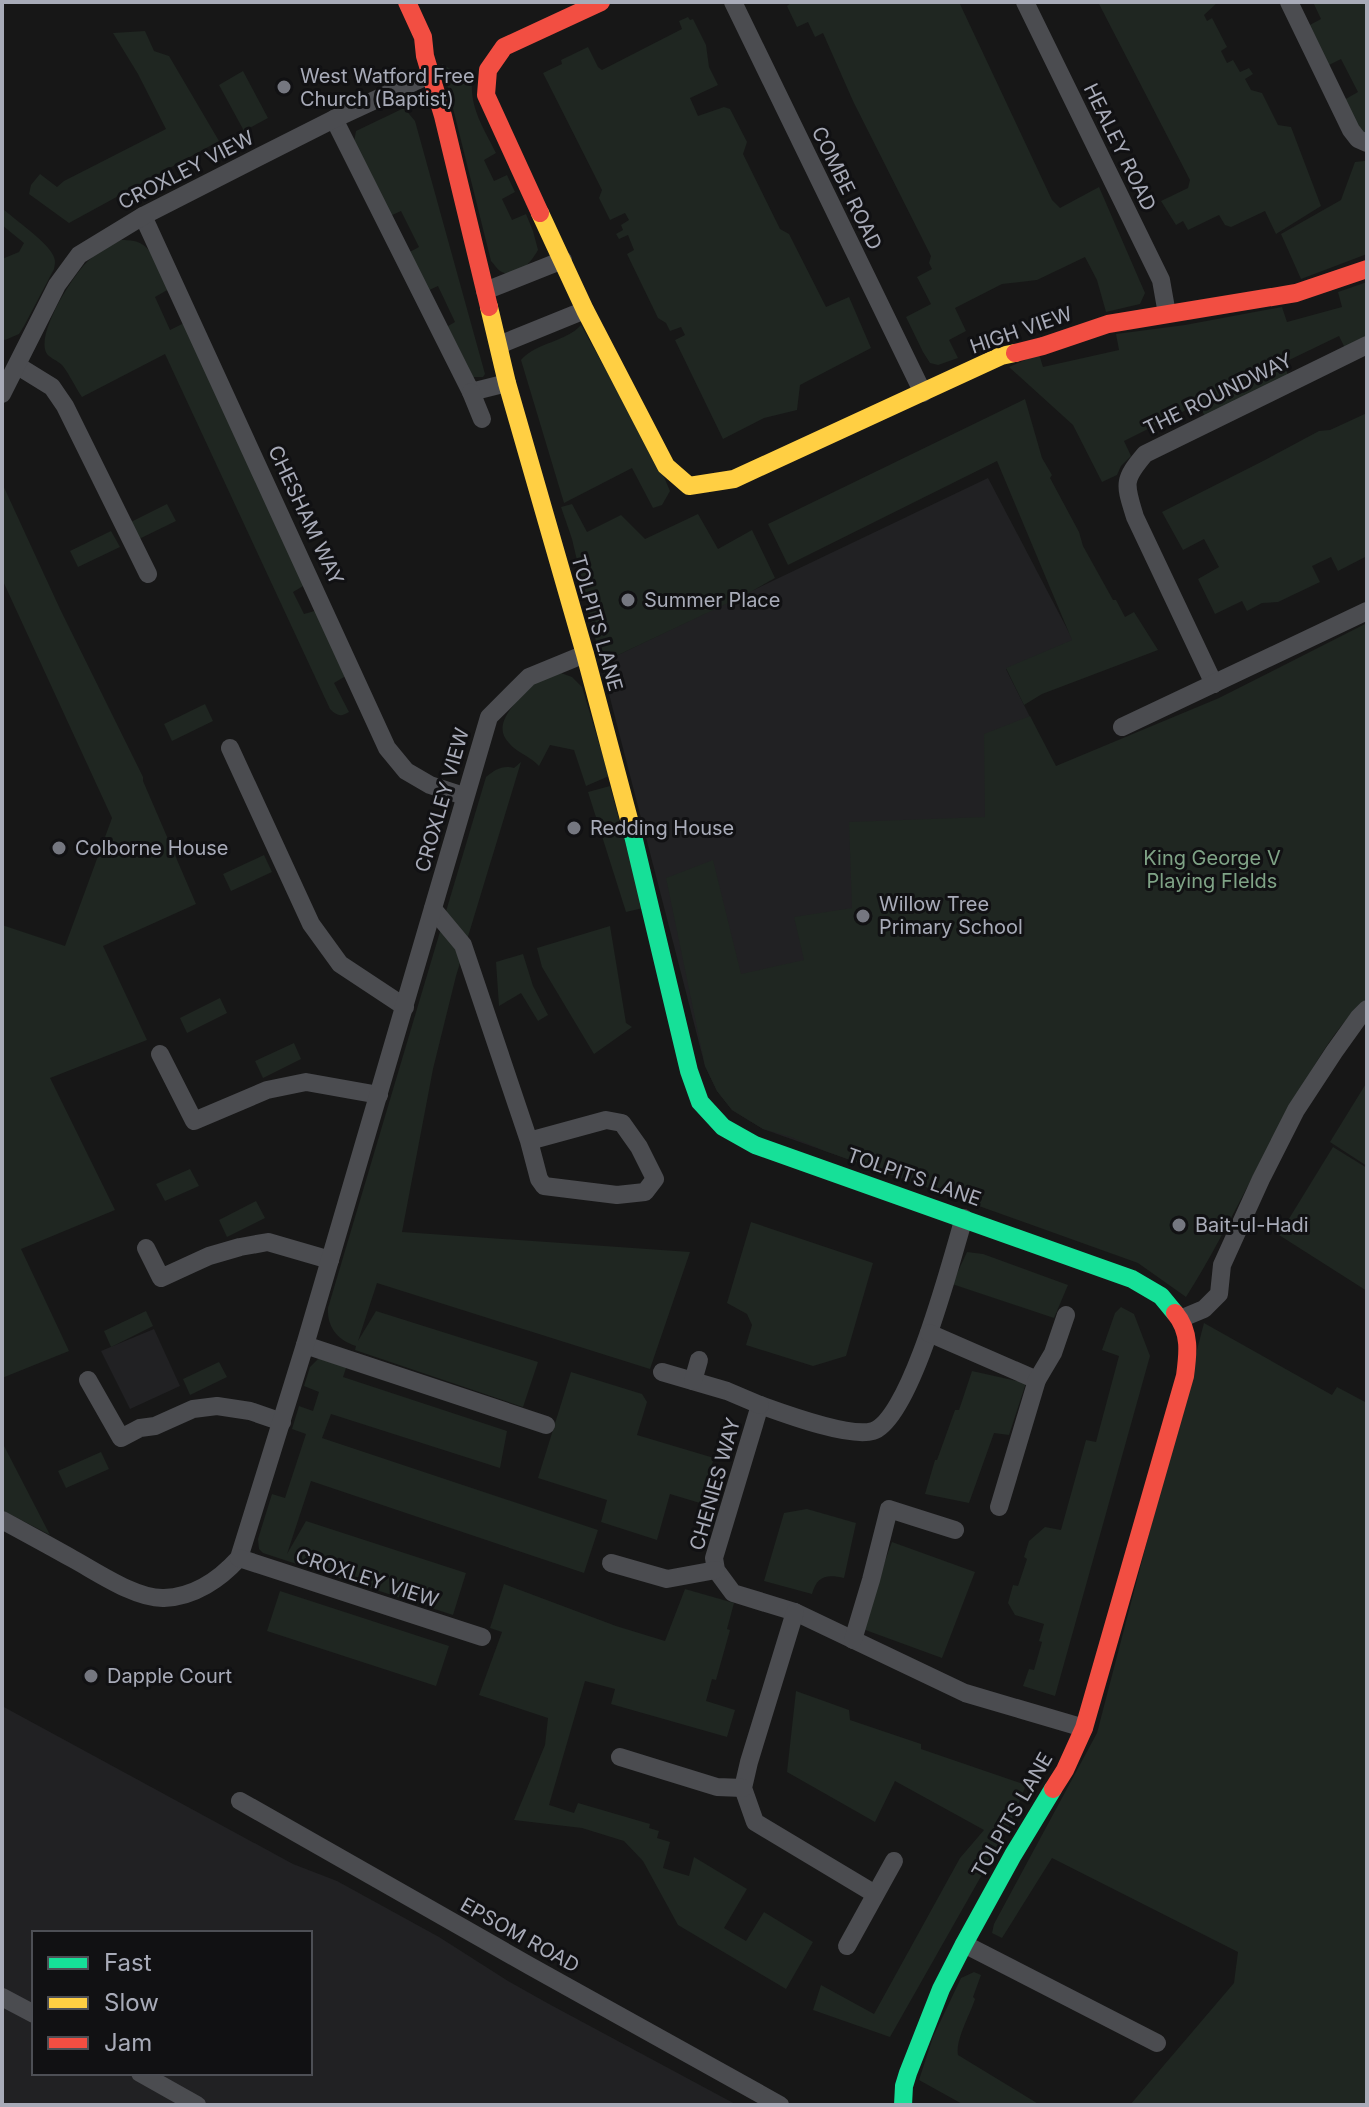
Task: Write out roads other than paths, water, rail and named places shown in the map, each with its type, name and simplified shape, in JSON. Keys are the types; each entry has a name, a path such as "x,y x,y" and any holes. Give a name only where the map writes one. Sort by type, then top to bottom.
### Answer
{"main road":[{"name":"TOLPITS LANE","path":"407,2 423,37 425,56 443,116 507,383 585,654 640,862 689,1071 700,1102 723,1127 755,1145 1132,1279 1161,1296 1180,1319 1189,1346 1185,1376 1084,1728 1065,1770 1013,1855 941,1989 904,2086 903,2105"},
{"path":"585,310 486,95 488,70 504,47 601,2"},
{"name":"HIGH VIEW","path":"585,310 666,466 689,486 734,479 1001,356 1043,346 1108,324 1296,293 1367,269"}],"street":[{"name":"COMBE ROAD","path":"733,2 923,393"},
{"name":"HEALEY ROAD","path":"1025,2 1161,280 1167,314"},
{"path":"1289,2 1351,130 1358,139 1367,143"},
{"name":"CROXLEY VIEW","path":"2,394 57,285 79,255 143,216 334,119 431,74"},
{"path":"334,119 482,419"},
{"name":"CHESHAM WAY","path":"143,216 387,748 406,771 430,785 464,796"},
{"path":"485,291 563,260"},
{"path":"499,345 585,310"},
{"name":"THE ROUNDWAY","path":"1214,684 1135,517 1128,493 1128,473 1145,454 1367,345"},
{"path":"18,366 52,387 65,406 148,574"},
{"path":"471,392 507,383"},
{"path":"1122,727 1367,611"},
{"name":"CROXLEY VIEW","path":"482,1637 239,1558 305,1345 489,717 529,677 585,654"},
{"path":"230,748 311,924 340,964 405,1007"},
{"path":"433,909 463,945 539,1179 544,1186 617,1195 645,1192 655,1179 639,1147 622,1123 606,1120 529,1141"},
{"path":"1180,1319 1204,1309 1219,1294 1222,1265 1296,1110 1367,1009"},
{"path":"160,1054 194,1121 267,1090 306,1082 379,1095"},
{"name":"CHENIES WAY","path":"964,1218 929,1333 892,1416 876,1430 859,1433 800,1419 760,1405 714,1558 716,1570 733,1593 795,1612 965,1693 1084,1728"},
{"path":"146,1248 161,1278 209,1256 268,1242 330,1260"},
{"path":"999,1507 1037,1380 1053,1353 1066,1315"},
{"path":"929,1333 1037,1380"},
{"path":"305,1345 546,1425"},
{"path":"693,1381 699,1360"},
{"path":"662,1372 727,1391 760,1405"},
{"path":"88,1380 121,1438 193,1409 217,1406 250,1411 282,1422"},
{"path":"853,1640 889,1509 955,1530"},
{"path":"2,1520 119,1583 142,1594 163,1598 186,1594 209,1584 239,1558"},
{"path":"611,1563 667,1579 716,1570"},
{"path":"795,1612 743,1788 755,1822 875,1894"},
{"path":"620,1757 717,1787 743,1788"},
{"name":"EPSOM ROAD","path":"240,1801 780,2105"},
{"path":"847,1946 894,1861"},
{"path":"964,1944 1157,2043"},
{"path":"2,1997 32,2013"},
{"path":"144,2075 197,2105"}],"place":[{"name":"West Watford Free Church (Baptist)","path":"284,87"},
{"name":"Summer Place","path":"628,600"},
{"name":"Redding House","path":"574,828"},
{"name":"Colborne House","path":"59,848"},
{"name":"Willow Tree Primary School","path":"863,916"},
{"name":"Bait-ul-Hadi","path":"1179,1225"},
{"name":"Dapple Court","path":"91,1676"}],"park label":[{"name":"King George V Playing FIelds","path":"1212,870"}]}
